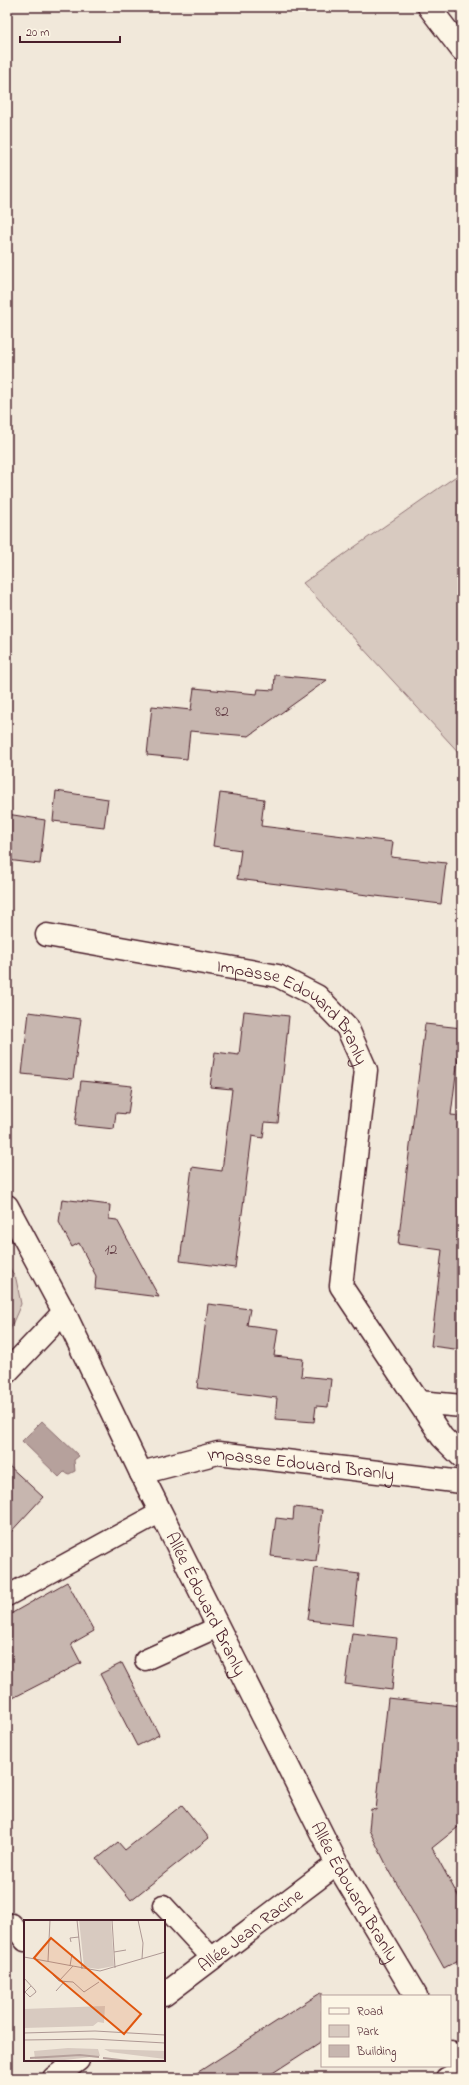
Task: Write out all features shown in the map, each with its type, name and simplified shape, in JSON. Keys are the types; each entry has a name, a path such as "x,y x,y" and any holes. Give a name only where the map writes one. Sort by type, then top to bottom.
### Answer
{"street":[{"path":"429,7 462,50"},
{"name":"Impasse Edouard Branly","path":"47,935 278,976 317,996 347,1027 366,1070 341,1286 442,1437 462,1457"},
{"name":"Allée Édouard Branly","path":"7,1206 64,1312 141,1473 337,1864 415,1995"},
{"path":"7,1372 64,1312"},
{"path":"419,1402 462,1406"},
{"name":"Impasse Edouard Branly","path":"141,1473 218,1453 462,1482"},
{"name":"Allée Jean Racine","path":"165,1994 337,1864"},
{"path":"54,2078 77,2061"}],"lane":[{"path":"7,1596 161,1512"},
{"path":"145,1660 218,1627"},
{"path":"163,1905 212,1958"},
{"path":"12,1924 24,1940"}],"green space":[{"path":"462,472 462,756 303,583"},
{"path":"7,1263 16,1279 21,1304 7,1336"}],"shaded area":[{"path":"42,1421 79,1456 74,1460 75,1471 69,1474 64,1472 59,1477 22,1441"}],"building":[{"path":"275,675 327,680 249,736 190,731 187,759 147,755 152,706 191,710 194,688 257,694 258,689 274,690"},
{"path":"56,791 108,799 104,827 53,821"},
{"path":"220,793 264,799 261,826 393,842 391,857 446,863 441,904 237,879 241,850 213,846"},
{"path":"7,814 45,820 40,864 7,860"},
{"path":"244,1011 289,1016 278,1123 265,1122 263,1138 252,1136 235,1268 180,1261 192,1167 222,1171 232,1089 210,1087 215,1052 239,1055"},
{"path":"29,1012 81,1019 73,1079 22,1074"},
{"path":"425,1024 462,1028 462,1058 458,1058 451,1115 462,1116 462,1350 431,1346 442,1250 398,1244"},
{"path":"81,1081 132,1086 128,1114 116,1113 114,1129 75,1125"},
{"path":"62,1199 110,1205 109,1219 117,1220 159,1297 95,1289 96,1276 79,1243 72,1247 59,1222"},
{"path":"208,1304 250,1309 247,1325 278,1329 274,1356 303,1359 301,1376 331,1379 328,1407 316,1406 314,1422 275,1419 277,1398 197,1388"},
{"path":"7,1464 43,1497 7,1536"},
{"path":"294,1507 322,1510 316,1561 271,1556 276,1518 293,1520"},
{"path":"315,1568 359,1574 353,1625 308,1620"},
{"path":"67,1582 94,1631 71,1644 81,1663 7,1701 7,1616"},
{"path":"352,1633 397,1638 392,1690 345,1684"},
{"path":"122,1663 159,1735 137,1746 100,1674"},
{"path":"388,1698 462,1706 462,1824 432,1848 462,1903 462,1958 444,1968 388,1868 369,1830 371,1809 376,1810"},
{"path":"182,1805 209,1838 131,1900 97,1859 118,1842 125,1850"},
{"path":"322,1992 321,2042 265,2078 189,2078"}]}
